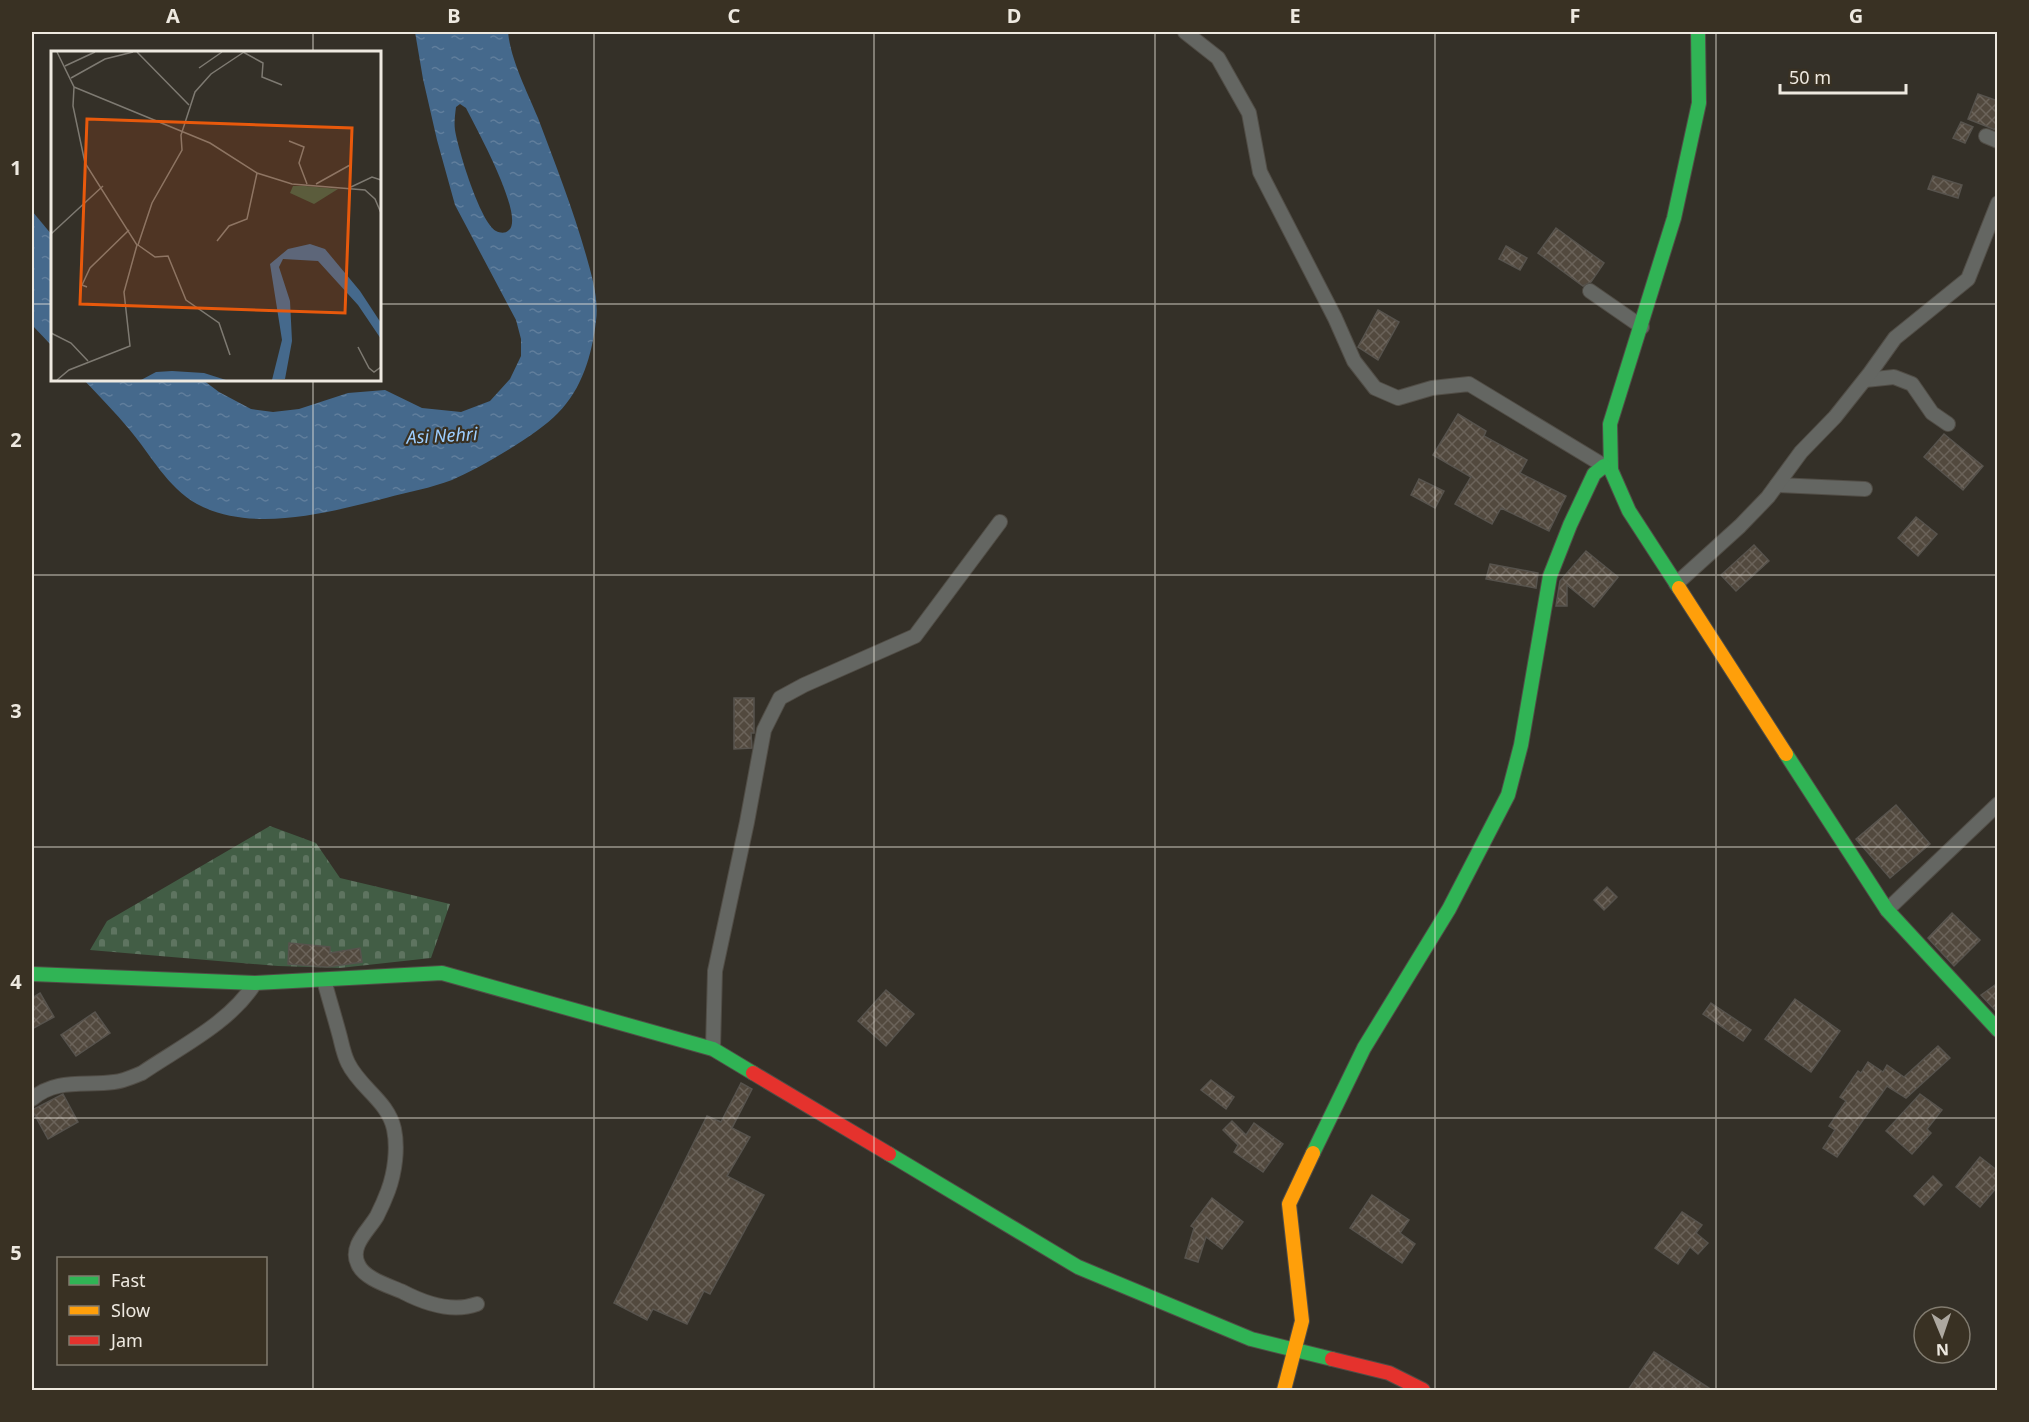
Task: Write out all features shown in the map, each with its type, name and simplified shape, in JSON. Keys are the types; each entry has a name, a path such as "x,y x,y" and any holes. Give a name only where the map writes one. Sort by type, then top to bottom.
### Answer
{"street":[{"path":"1185,32 1218,58 1249,113 1260,172 1335,318 1354,361 1375,388 1398,398 1432,388 1469,384 1607,468"},
{"path":"1698,32 1699,103 1674,218 1610,424 1607,468 1629,511 1887,910 1998,1030"},
{"path":"1676,584 1740,526 1768,497 1801,452 1865,380 1895,338 1968,279 1998,203"},
{"path":"1590,291 1641,327"},
{"path":"1865,380 1894,377 1912,384 1932,413 1948,424"},
{"path":"1284,1390 1302,1321 1289,1204 1364,1048 1449,909 1508,795 1521,745 1550,576 1570,525 1594,474 1607,468"},
{"path":"1777,485 1865,489"},
{"path":"713,1049 715,971 764,730 780,698 915,636 1000,522"},
{"path":"1887,910 1998,804"},
{"path":"32,974 255,983 442,973 713,1049 1078,1267 1251,1339 1389,1373 1423,1390"},
{"path":"324,980 347,1061 356,1078 383,1105 392,1119 396,1136 395,1162 388,1191 376,1216 359,1241 355,1254 358,1265 365,1274 424,1303 468,1308 477,1304"},
{"path":"32,1099 54,1086 112,1083 127,1080 141,1073 227,1016 245,1000 255,983"}],"green space":[{"path":"270,826 316,843 340,878 450,904 431,958 340,968 278,966 90,950 107,921"}],"water":[{"name":"Asi Nehri","path":"415,32 508,32 516,65 564,186 594,288 597,313 594,334 589,359 574,393 549,422 523,441 464,475 419,490 316,514 267,519 242,518 219,513 186,497 168,480 124,423 85,381 204,381 219,392 251,409 273,412 299,409 348,393 385,390 422,408 461,412 490,401 510,379 521,356 521,339 516,320 455,205 437,140","holes":["460,104 466,108 505,190 510,208 512,221 509,230 501,233 490,225 483,214 465,168 455,130 456,107"]},
{"path":"32,211 51,234 51,345 32,325"}],"building":[{"path":"1978,94 1998,101 1998,131 1968,119"},
{"path":"1961,122 1973,127 1965,143 1953,138"},
{"path":"1933,176 1962,185 1958,198 1928,189"},
{"path":"1556,228 1604,263 1591,282 1583,286 1538,253"},
{"path":"1506,246 1527,258 1520,270 1499,259"},
{"path":"1378,310 1399,322 1378,360 1358,347"},
{"path":"1458,414 1486,431 1484,436 1527,460 1520,473 1566,496 1549,531 1501,508 1492,524 1455,504 1471,477 1433,455"},
{"path":"1944,434 1983,466 1963,490 1924,457"},
{"path":"1419,479 1444,491 1435,508 1411,495"},
{"path":"1916,517 1937,534 1918,556 1898,538"},
{"path":"1754,545 1769,561 1736,591 1721,575"},
{"path":"1586,551 1618,577 1594,607 1567,585 1567,606 1556,606 1560,581"},
{"path":"1490,564 1538,573 1536,588 1486,579"},
{"path":"734,698 754,698 752,748 734,749"},
{"path":"1896,805 1930,844 1890,878 1856,839"},
{"path":"1607,887 1617,897 1604,910 1594,900"},
{"path":"1952,913 1980,940 1954,966 1928,938"},
{"path":"289,943 330,947 330,953 360,948 362,962 327,967 288,964"},
{"path":"1998,983 1998,1013 1981,995"},
{"path":"886,990 914,1014 886,1046 858,1021"},
{"path":"40,993 54,1017 32,1029 32,998"},
{"path":"1795,999 1840,1031 1811,1072 1765,1039"},
{"path":"1711,1003 1751,1030 1743,1041 1703,1014"},
{"path":"95,1012 110,1033 76,1056 61,1035"},
{"path":"1938,1046 1950,1058 1906,1098 1887,1086 1837,1157 1823,1148 1835,1130 1829,1126 1846,1101 1840,1097 1858,1071 1861,1073 1868,1062 1883,1072 1887,1065 1904,1077"},
{"path":"1211,1080 1234,1097 1226,1109 1201,1090"},
{"path":"741,1083 752,1089 732,1128 750,1137 727,1176 764,1195 710,1294 704,1291 687,1324 653,1309 647,1320 614,1303 707,1116 721,1122"},
{"path":"63,1094 78,1122 48,1139 32,1110"},
{"path":"1920,1094 1942,1110 1927,1129 1931,1133 1912,1154 1886,1131"},
{"path":"1232,1121 1246,1135 1254,1123 1283,1144 1263,1172 1234,1152 1238,1145 1223,1130"},
{"path":"1980,1157 1998,1171 1998,1186 1980,1207 1956,1187"},
{"path":"1933,1176 1942,1185 1924,1205 1914,1196"},
{"path":"1372,1195 1409,1220 1400,1233 1415,1244 1402,1263 1350,1228"},
{"path":"1212,1198 1243,1222 1222,1249 1206,1237 1198,1262 1185,1258 1194,1228 1191,1226"},
{"path":"1682,1212 1702,1225 1696,1233 1708,1243 1698,1254 1690,1247 1678,1264 1655,1248"},
{"path":"1654,1352 1712,1390 1628,1390"}],"traffic: fast":[{"path":"1679,588 1629,511 1611,470 1610,424 1674,218 1699,103 1698,32"},
{"path":"1313,1153 1364,1048 1449,909 1508,795 1521,745 1550,576 1570,525 1594,474 1604,466"},
{"path":"1786,754 1887,910 1998,1030"},
{"path":"32,974 255,983 442,973 713,1049 753,1073"},
{"path":"889,1154 1078,1267 1251,1339 1332,1359"}],"traffic: slow":[{"path":"1679,588 1786,754"},
{"path":"1284,1390 1302,1321 1289,1204 1313,1153"}],"traffic: jam":[{"path":"753,1073 889,1154"},
{"path":"1332,1359 1389,1373 1423,1390"}]}
